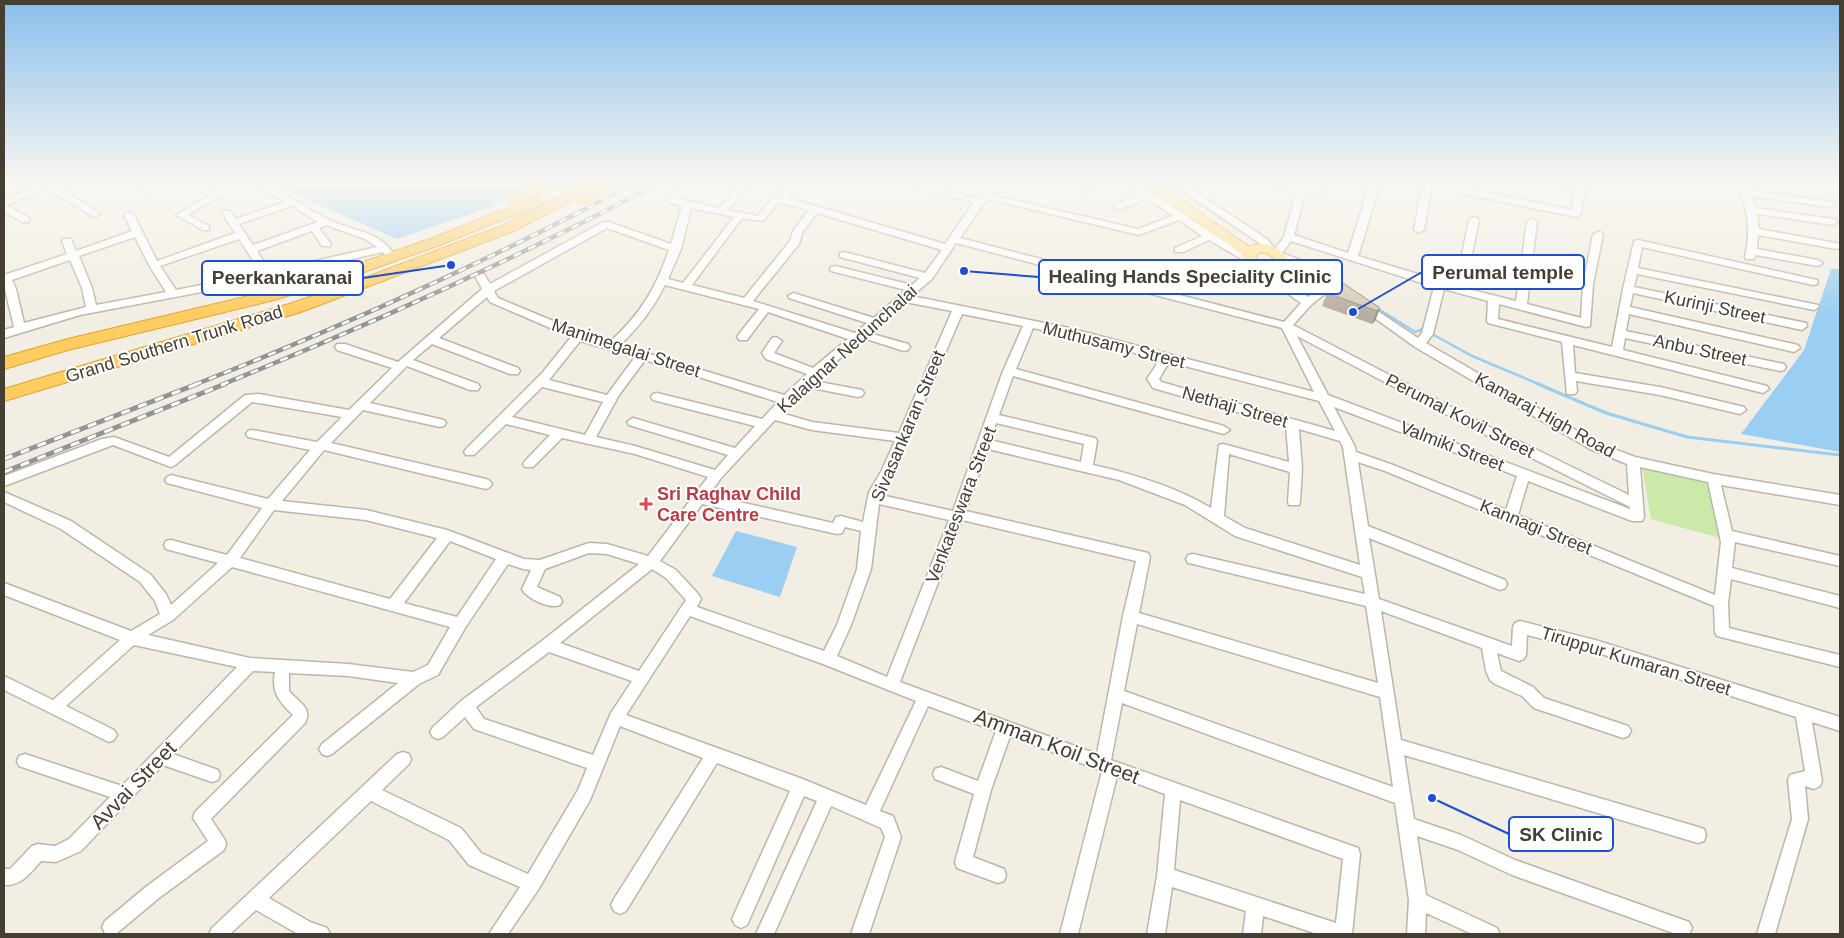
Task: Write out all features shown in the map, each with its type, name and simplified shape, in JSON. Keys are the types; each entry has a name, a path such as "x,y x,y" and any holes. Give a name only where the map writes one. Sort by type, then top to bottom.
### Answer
{"highway":[{"path":"424,247 452,228"},
{"name":"Grand Southern Trunk Road","path":"4,363 49,349 265,297 388,253 424,247 472,228"},
{"name":"Grand Southern Trunk Road","path":"4,395 295,308 510,228"},
{"path":"357,286 377,284 434,265 504,239 527,228"}],"main road":[{"path":"1209,228 1254,257 1276,253 1280,262 1278,265 1269,268 1254,257 1218,228"}],"street":[{"path":"135,228 154,265 173,294"},
{"path":"237,228 268,274"},
{"path":"252,249 312,228"},
{"path":"315,228 326,244"},
{"path":"343,228 370,237 388,253"},
{"path":"55,707 132,638 168,616 230,561 271,505 321,446 350,414 430,339 488,290 599,228"},
{"path":"617,228 676,249"},
{"path":"613,346 636,324 662,281 676,249 681,228"},
{"path":"686,286 730,228"},
{"path":"747,301 795,242 801,228"},
{"name":"Perumal Kovil Street","path":"890,228 1286,326 1637,511"},
{"name":"Kalaignar Nedunchalai","path":"438,732 466,706 547,645 651,562 717,475 786,400 928,277 961,228"},
{"path":"1118,228 1138,232 1149,228"},
{"path":"1197,228 1209,236 1254,257 1282,286 1308,302"},
{"name":"Kamaraj High Road","path":"1244,228 1263,240 1276,253 1301,264 1351,298 1425,336 1594,446 1633,461 1713,479 1840,500"},
{"path":"1276,253 1288,238 1291,228"},
{"path":"1352,257 1361,228"},
{"path":"1467,291 1464,268 1472,228"},
{"path":"1521,306 1531,228"},
{"path":"1753,228 1751,254 1818,263"},
{"path":"1753,231 1836,246"},
{"path":"20,328 11,289 6,278 137,233"},
{"path":"154,265 242,234"},
{"path":"1288,238 1440,285 1586,323 1588,284 1598,235"},
{"path":"1179,250 1209,236"},
{"path":"67,241 87,288 92,309"},
{"path":"1617,353 1638,243 1813,282"},
{"path":"4,334 92,309 268,274 388,253"},
{"path":"844,255 928,277"},
{"path":"835,269 914,289"},
{"path":"1632,270 1814,307"},
{"name":"Manimegalai Street","path":"480,276 494,300 578,336 786,400"},
{"path":"1323,279 1308,302 1286,326 1344,438 1350,455 1418,900 1416,934"},
{"path":"662,281 766,306 859,336 904,347"},
{"path":"1425,336 1440,285"},
{"name":"Kurinji Street","path":"1628,289 1802,326"},
{"path":"793,296 876,322"},
{"name":"Muthusamy Street","path":"903,298 1069,332 1323,398"},
{"path":"1494,299 1492,321 1762,389"},
{"path":"743,338 766,306"},
{"name":"Sivasankaran Street","path":"828,659 844,625 864,570 868,528 875,492 887,474 958,310"},
{"path":"1624,310 1794,348"},
{"name":"Venkateswara Street","path":"891,685 958,515 1009,371 1029,324"},
{"name":"Anbu Street","path":"1620,333 1780,367"},
{"path":"470,452 540,382 578,336"},
{"path":"430,339 514,370"},
{"path":"1567,340 1571,391"},
{"path":"776,341 768,353 770,356 810,378 858,392"},
{"path":"341,347 474,387"},
{"path":"588,440 610,400 642,356"},
{"name":"Nethaji Street","path":"1166,358 1153,379 1158,385 1344,438"},
{"path":"1009,371 1224,430"},
{"path":"1570,376 1660,391 1740,410"},
{"path":"540,382 610,400"},
{"path":"657,397 769,420 902,438"},
{"path":"4,481 106,442 114,441 171,462 249,398 259,398 350,414"},
{"name":"Valmiki Street","path":"1323,398 1524,473 1637,511"},
{"path":"360,405 440,423"},
{"path":"993,418 1091,442 1086,466"},
{"path":"504,419 559,434 635,450 717,475"},
{"path":"633,422 738,454"},
{"path":"1292,422 1296,469 1294,502"},
{"path":"252,434 321,446 486,484"},
{"path":"529,464 559,434"},
{"path":"983,443 1086,466 1121,476 1190,502 1240,532 1368,573"},
{"path":"1217,517 1223,448 1296,469"},
{"name":"Kannagi Street","path":"1350,455 1389,468 1721,603"},
{"path":"1633,461 1637,511"},
{"path":"1511,517 1524,473"},
{"path":"1713,479 1728,542 1721,603 1722,632 1840,661"},
{"path":"171,480 271,505 366,515 447,536 523,564 540,565 589,548 607,549 651,562 670,574 694,599 616,718 584,795 501,934"},
{"path":"4,497 66,525 145,578 161,598 168,616"},
{"path":"699,498 837,529 841,521 868,528"},
{"path":"874,498 1143,557 1116,694 1107,765 1069,934"},
{"path":"1361,529 1500,584"},
{"path":"1726,535 1840,561"},
{"path":"393,606 447,536"},
{"path":"170,545 460,624"},
{"path":"327,748 414,679 434,670 460,624 505,557"},
{"name":"Tiruppur Kumaran Street","path":"1193,559 1372,602 1519,654 1520,627 1595,646 1840,724"},
{"path":"540,565 529,589 534,594 555,601"},
{"path":"1725,572 1840,602"},
{"path":"4,589 132,638 250,664 348,670 414,679"},
{"name":"Amman Koil Street","path":"686,609 828,659 891,685 1173,790 1352,854 1343,934"},
{"path":"1130,616 1386,692"},
{"path":"1489,644 1493,672 1498,678 1534,695 1539,703 1623,731"},
{"path":"547,645 641,678"},
{"name":"Avvai Street","path":"4,877 14,877 38,852 56,854 75,845 250,664"},
{"path":"111,927 153,892 218,844 216,837 206,828 201,818 300,718 300,712 286,700 279,687 283,666"},
{"path":"4,682 110,735"},
{"path":"1116,694 1403,798"},
{"path":"870,814 925,697"},
{"path":"466,706 479,724 598,764"},
{"path":"1766,934 1800,819 1796,780 1802,778 1814,781 1803,713"},
{"path":"616,718 800,786 887,822 893,837 860,934"},
{"path":"998,876 964,862 983,790 1005,727"},
{"path":"1395,745 1698,835"},
{"path":"620,905 714,754"},
{"path":"161,757 212,775"},
{"path":"218,934 403,759"},
{"path":"25,762 124,794"},
{"path":"941,774 983,790"},
{"path":"741,919 800,786"},
{"path":"1156,934 1165,876 1173,790"},
{"path":"369,792 455,834 475,859 532,884"},
{"path":"766,934 827,797"},
{"path":"1407,825 1461,843 1512,868 1683,928"},
{"path":"1165,876 1343,934"},
{"path":"255,900 306,929 321,934"},
{"path":"1418,900 1491,934"},
{"path":"1252,934 1255,905"}],"green space":[{"path":"1642,466 1707,480 1720,538 1651,519"}],"water":[{"path":"371,228 430,228 397,239"},
{"path":"1831,269 1840,269 1840,452 1741,434 1804,350"},
{"path":"736,531 797,547 780,597 712,576"}],"building":[{"path":"1340,281 1380,308 1377,311 1327,293"}],"waterway":[{"path":"1236,228 1241,231"},
{"path":"1315,279 1323,274 1340,284"},
{"path":"1377,308 1415,332 1423,329 1472,356 1541,385"},
{"path":"1538,384 1606,413 1687,437 1840,455"}],"railway":[{"path":"194,385 361,316 548,228"},
{"path":"221,385 332,339 442,290 572,228"},
{"path":"4,459 197,384"},
{"path":"4,472 225,384"}],"place":[{"name":"Peerkankaranai","path":"451,265"},
{"name":"Healing Hands Speciality Clinic","path":"964,271"},
{"name":"Perumal temple","path":"1353,312"},
{"name":"Sri Raghav Child Care Centre","path":"646,504"},
{"name":"SK Clinic","path":"1432,798"}]}
